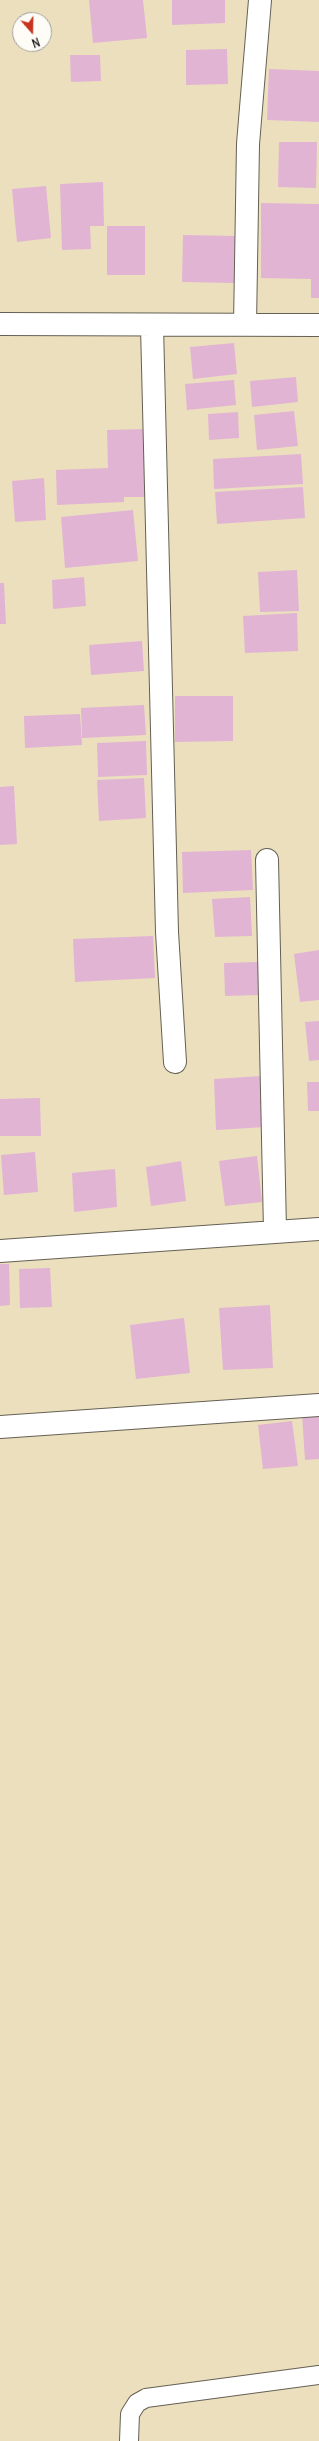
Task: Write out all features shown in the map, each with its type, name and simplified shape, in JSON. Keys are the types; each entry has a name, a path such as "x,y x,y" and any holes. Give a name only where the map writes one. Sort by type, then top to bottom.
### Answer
{"street":[{"path":"245,324 248,144 260,0"},
{"path":"0,324 152,326 245,324 319,325"},
{"path":"152,326 167,932 175,1062"},
{"path":"267,860 275,1230"},
{"path":"0,1251 275,1230 319,1229"},
{"path":"0,1427 319,1405"}],"lane":[{"path":"129,2441 130,2414 137,2403 146,2398 319,2375"}],"building":[{"path":"89,0 143,0 147,38 93,43"},
{"path":"172,0 225,0 225,23 172,25"},
{"path":"227,49 228,84 186,85 186,50"},
{"path":"70,55 100,55 101,81 71,82"},
{"path":"269,69 319,71 319,122 267,120"},
{"path":"279,142 317,142 316,188 278,187"},
{"path":"103,182 104,226 90,226 91,249 62,250 60,184"},
{"path":"46,186 51,238 17,242 12,189"},
{"path":"261,203 319,204 319,298 311,298 311,279 261,278"},
{"path":"107,226 145,226 145,275 107,275"},
{"path":"183,235 235,236 234,283 182,282"},
{"path":"234,343 237,374 193,379 190,347"},
{"path":"296,377 298,402 252,407 250,381"},
{"path":"234,380 236,405 187,410 185,384"},
{"path":"294,411 298,446 257,450 254,415"},
{"path":"238,412 239,438 209,440 208,414"},
{"path":"145,429 146,497 124,497 124,502 57,505 56,470 108,468 107,430"},
{"path":"301,454 303,484 214,489 213,459"},
{"path":"44,478 46,520 15,522 12,481"},
{"path":"303,487 305,518 217,524 215,492"},
{"path":"133,510 138,561 65,568 61,517"},
{"path":"297,570 299,611 260,612 258,572"},
{"path":"84,577 86,606 53,609 52,580"},
{"path":"0,583 4,583 6,624 0,624"},
{"path":"297,613 298,651 245,653 243,616"},
{"path":"142,641 144,671 91,675 89,645"},
{"path":"175,696 233,696 233,741 175,742"},
{"path":"144,705 146,735 82,738 81,708"},
{"path":"80,714 82,745 25,748 24,716"},
{"path":"146,741 147,775 98,777 97,743"},
{"path":"144,778 146,818 99,821 97,780"},
{"path":"14,786 17,844 0,845 0,787"},
{"path":"251,850 253,890 183,893 182,852"},
{"path":"250,897 252,936 215,937 212,899"},
{"path":"153,936 155,978 75,982 73,939"},
{"path":"319,950 319,1000 300,1002 294,954"},
{"path":"258,962 259,995 225,996 224,963"},
{"path":"319,1021 319,1060 309,1061 305,1022"},
{"path":"262,1076 265,1127 216,1130 214,1079"},
{"path":"307,1082 319,1082 319,1111 308,1111"},
{"path":"40,1098 41,1136 0,1136 0,1099"},
{"path":"35,1152 38,1192 4,1195 1,1155"},
{"path":"257,1156 262,1202 225,1206 219,1161"},
{"path":"181,1161 186,1201 151,1206 146,1167"},
{"path":"115,1169 117,1207 74,1212 72,1173"},
{"path":"0,1264 9,1264 10,1305 0,1306"},
{"path":"50,1268 52,1307 20,1308 19,1269"},
{"path":"270,1305 273,1368 223,1370 219,1308"},
{"path":"184,1318 190,1373 136,1379 130,1325"},
{"path":"319,1413 319,1459 305,1460 302,1414"},
{"path":"292,1421 298,1466 263,1469 258,1425"}]}
